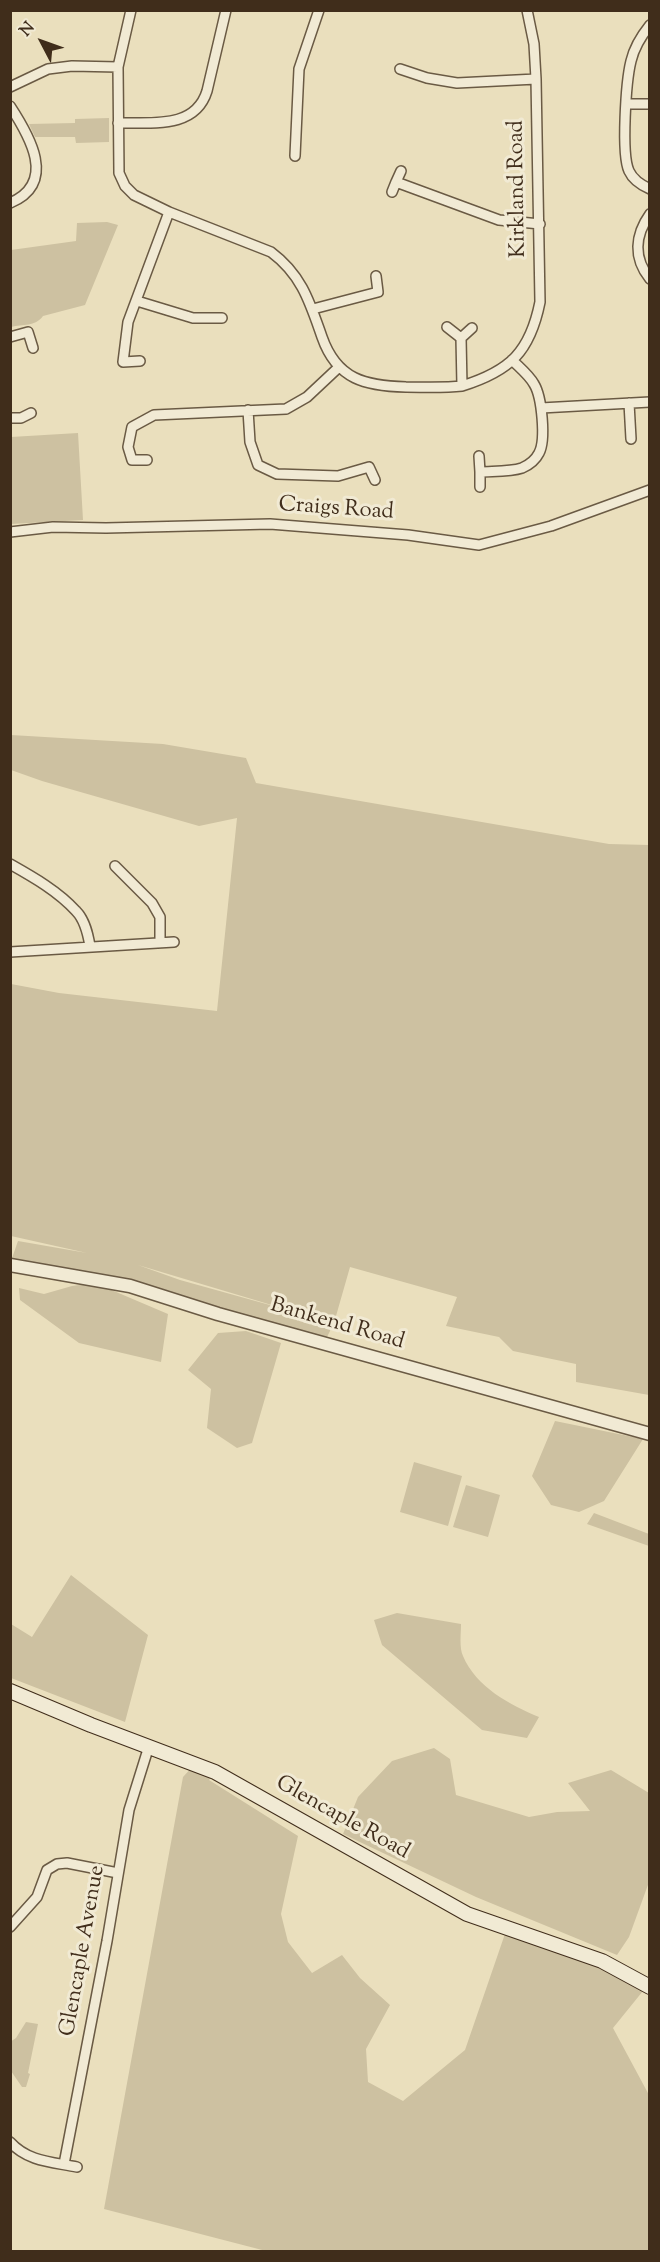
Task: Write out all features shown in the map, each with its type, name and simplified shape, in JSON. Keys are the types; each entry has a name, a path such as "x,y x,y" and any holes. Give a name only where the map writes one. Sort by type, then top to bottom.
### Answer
{"main road":[{"name":"Glencaple Road","path":"10,1691 91,1725 215,1772 467,1914 602,1960 650,1988"}],"street":[{"path":"131,10 118,68 119,173 126,186 134,195 169,212 271,252 284,262 297,276 313,309 323,341 339,367 298,404 286,409 154,415 132,427 128,447 132,460 147,460"},
{"path":"118,123 177,121 197,110 204,101 207,91 226,10"},
{"path":"295,156 299,69 319,10"},
{"name":"Kirkland Road","path":"339,367 354,378 381,386 462,386 495,374 526,344 533,330 540,302 536,79 534,44 527,10"},
{"path":"650,24 641,37 631,61 626,104 626,165 637,182 650,189"},
{"path":"10,87 48,69 72,66 118,68"},
{"path":"400,69 428,78 457,82 536,79"},
{"path":"626,104 650,104"},
{"path":"10,106 24,127 37,161 34,180 28,190 10,203"},
{"path":"392,192 401,171"},
{"path":"396,182 499,220 540,224"},
{"path":"140,361 123,362 128,322 169,212"},
{"path":"650,214 640,231 637,248 639,262 650,279"},
{"path":"313,309 378,292 376,276"},
{"path":"137,301 193,318 222,318"},
{"path":"203,329 204,318"},
{"path":"447,327 461,338"},
{"path":"462,386 461,338 472,328"},
{"path":"10,337 28,332 33,348"},
{"path":"480,472 523,468 532,462 542,446 541,408 534,384 512,360"},
{"path":"541,408 650,402"},
{"path":"629,404 631,439"},
{"path":"248,410 250,442 258,465 277,474 338,476 369,467 375,480"},
{"path":"10,418 21,418 30,413"},
{"path":"479,456 480,487"},
{"name":"Craigs Road","path":"10,532 53,527 270,524 408,535 479,545 551,526 650,490"},
{"path":"10,864 40,881 77,912 86,927 90,946"},
{"path":"115,866 152,903 160,918 160,943"},
{"path":"10,952 174,942"},
{"name":"Bankend Road","path":"10,1265 130,1286 218,1314 650,1434"},
{"name":"Glencaple Avenue","path":"64,2164 107,1941 129,1810 149,1746"},
{"path":"10,1927 37,1897 47,1870 57,1864 67,1863 118,1873"},
{"path":"10,2142 26,2155 39,2161 77,2167"}],"shaded area":[{"path":"109,118 109,142 76,143 75,137 35,137 29,124 75,123 75,119"},
{"path":"107,222 118,225 85,305 43,316 33,324 11,327 11,250 76,241 77,223"},
{"path":"78,433 83,520 11,524 11,437"},
{"path":"11,735 163,744 246,758 256,783 609,844 649,845 649,1395 576,1382 576,1364 513,1351 499,1337 446,1326 457,1297 350,1267 334,1323 326,1339 116,1277 11,1261 18,1241 87,1253 11,1236 11,984 59,993 217,1011 237,818 199,826 11,770","holes":["138,1265 295,1312 180,1280"]},
{"path":"95,1283 168,1314 161,1362 79,1343 20,1300 19,1288 44,1294 72,1286"},
{"path":"246,1331 281,1343 252,1443 237,1448 207,1428 211,1389 188,1370 218,1333"},
{"path":"555,1421 643,1439 604,1501 579,1512 551,1505 532,1476"},
{"path":"414,1462 462,1476 448,1526 400,1512"},
{"path":"466,1485 500,1495 488,1537 453,1527"},
{"path":"594,1513 649,1534 649,1546 587,1524"},
{"path":"71,1575 148,1635 125,1722 11,1678 11,1624 32,1637"},
{"path":"397,1613 461,1624 462,1653 476,1677 506,1701 539,1717 527,1738 482,1730 382,1645 374,1620"},
{"path":"434,1748 450,1759 456,1795 529,1817 557,1812 590,1811 568,1783 611,1770 649,1793 649,1882 629,1937 617,1955 476,1897 343,1834 358,1797 392,1761"},
{"path":"195,1764 215,1772 209,1780 298,1836 281,1914 288,1942 312,1973 342,1955 360,1978 390,2005 366,2049 368,2082 403,2101 465,2050 507,1928 647,1986 613,2028 649,2095 649,2251 266,2251 104,2209 183,1777"},
{"path":"26,2022 38,2024 28,2073 30,2074 26,2087 22,2087 11,2071 10,2042 16,2038"}]}
